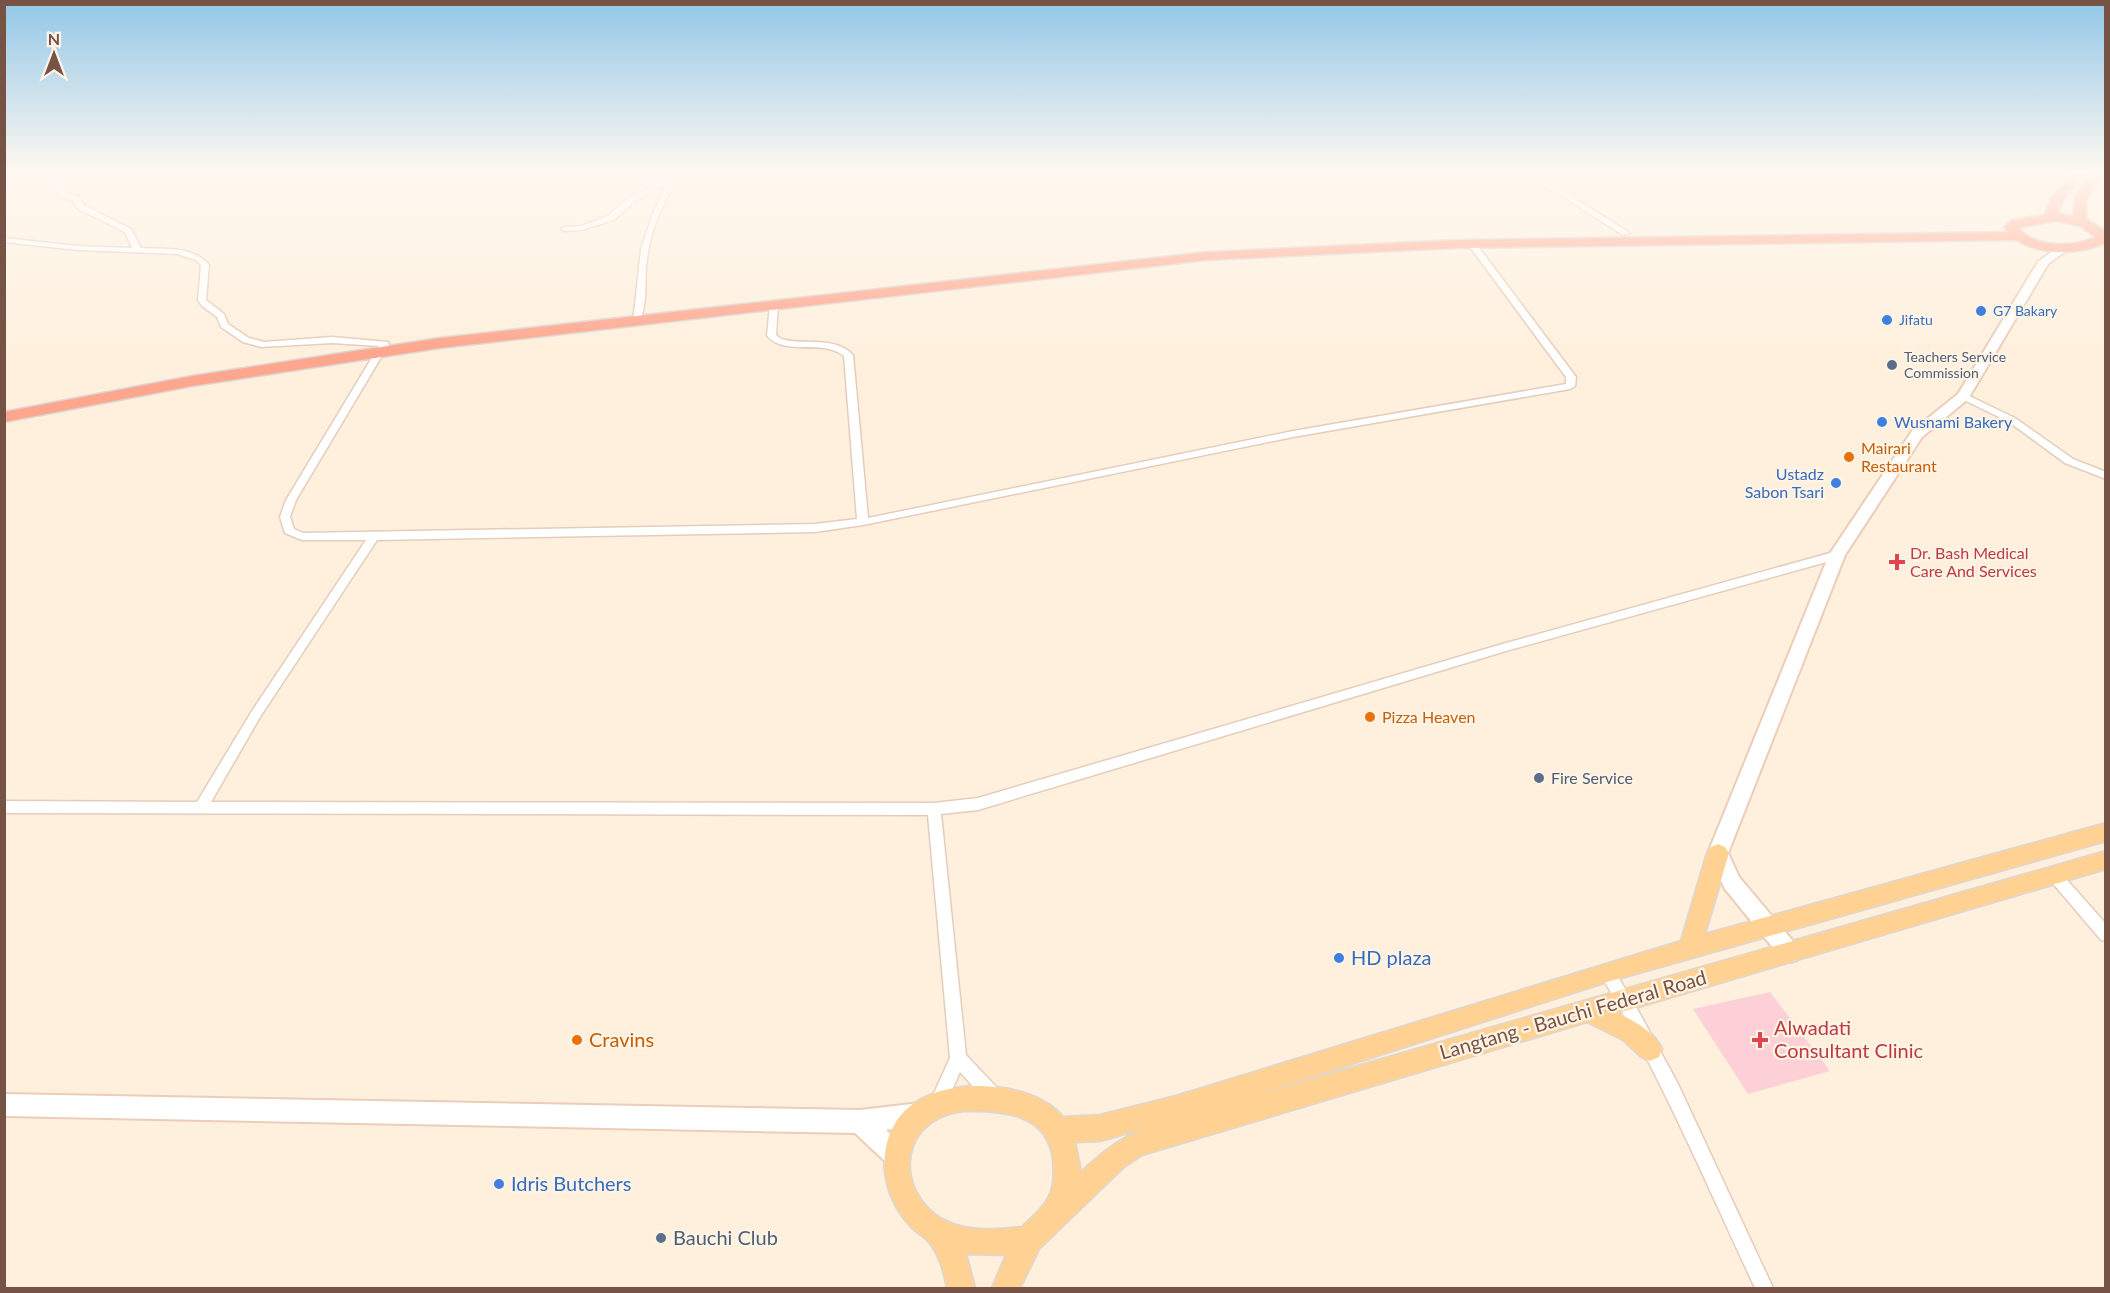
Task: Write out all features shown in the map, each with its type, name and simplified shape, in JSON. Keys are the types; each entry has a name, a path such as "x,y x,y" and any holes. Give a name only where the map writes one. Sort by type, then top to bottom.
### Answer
{"highway":[{"path":"4,409 181,375 335,351 1126,261 1626,233 1885,231"},
{"path":"1945,231 2021,235 2062,249 2097,232"},
{"path":"1469,240 2021,235 2027,231"},
{"path":"637,317 774,305 836,295"},
{"path":"4,417 383,347"}],"main road":[{"name":"Langtang - Bauchi Federal Road","path":"1061,1208 1068,1183 1066,1152 1058,1130 1100,1128 1176,1108 1607,972 1769,929 2106,832"},
{"path":"1689,951 1718,853"},
{"name":"Langtang - Bauchi Federal Road","path":"1006,1288 1028,1240 1115,1158 1135,1145 1624,999 2106,860"},
{"path":"1588,1010 1631,1032 1650,1049"},
{"path":"961,1288 956,1263 940,1235 918,1216 899,1188 895,1155 903,1134 929,1109 963,1098 996,1100 1026,1107 1044,1115 1058,1130"},
{"path":"940,1235 982,1242 1028,1240"}],"street":[{"path":"128,231 137,249"},
{"path":"637,317 643,259 652,231"},
{"path":"2021,235 2044,262"},
{"path":"4,240 78,248 137,249 183,253 203,261 204,304 219,312 224,317 224,325 246,339 264,345 320,341 383,347 291,500 285,517 288,531 302,536 777,529 863,522 1271,438 1570,386 1571,376 1469,240"},
{"path":"1790,953 1732,883 1718,853 1837,555 1911,441 1963,396 2044,262 2062,249"},
{"path":"774,305 771,336 774,339 786,343 830,345 848,355 863,522"},
{"path":"320,341 335,351"},
{"path":"1963,396 2012,420 2069,461 2106,476"},
{"path":"202,806 256,714 374,536"},
{"path":"4,807 934,809 978,804 1506,647 1837,555"},
{"path":"4,1106 860,1122 929,1109 958,1058 934,809"},
{"path":"2055,876 2106,935"},
{"path":"1607,972 1650,1049 1764,1288"},
{"path":"958,1058 996,1100"},
{"path":"860,1122 895,1155"}],"shaded area":[{"name":"Alwadati Consultant Clinic","path":"1770,992 1830,1071 1748,1094 1693,1009"}],"place":[{"name":"G7 Bakary","path":"1981,311"},
{"name":"Jifatu","path":"1887,320"},
{"name":"Teachers Service Commission","path":"1892,365"},
{"name":"Wusnami Bakery","path":"1882,422"},
{"name":"Mairari Restaurant","path":"1849,457"},
{"name":"Ustadz Sabon Tsari","path":"1836,483"},
{"name":"Dr. Bash Medical Care And Services","path":"1897,562"},
{"name":"Pizza Heaven","path":"1370,717"},
{"name":"Fire Service","path":"1539,778"},
{"name":"HD plaza","path":"1339,958"},
{"name":"Cravins","path":"577,1040"},
{"name":"Alwadati Consultant Clinic","path":"1760,1040"},
{"name":"Idris Butchers","path":"499,1184"},
{"name":"Bauchi Club","path":"661,1238"}]}
